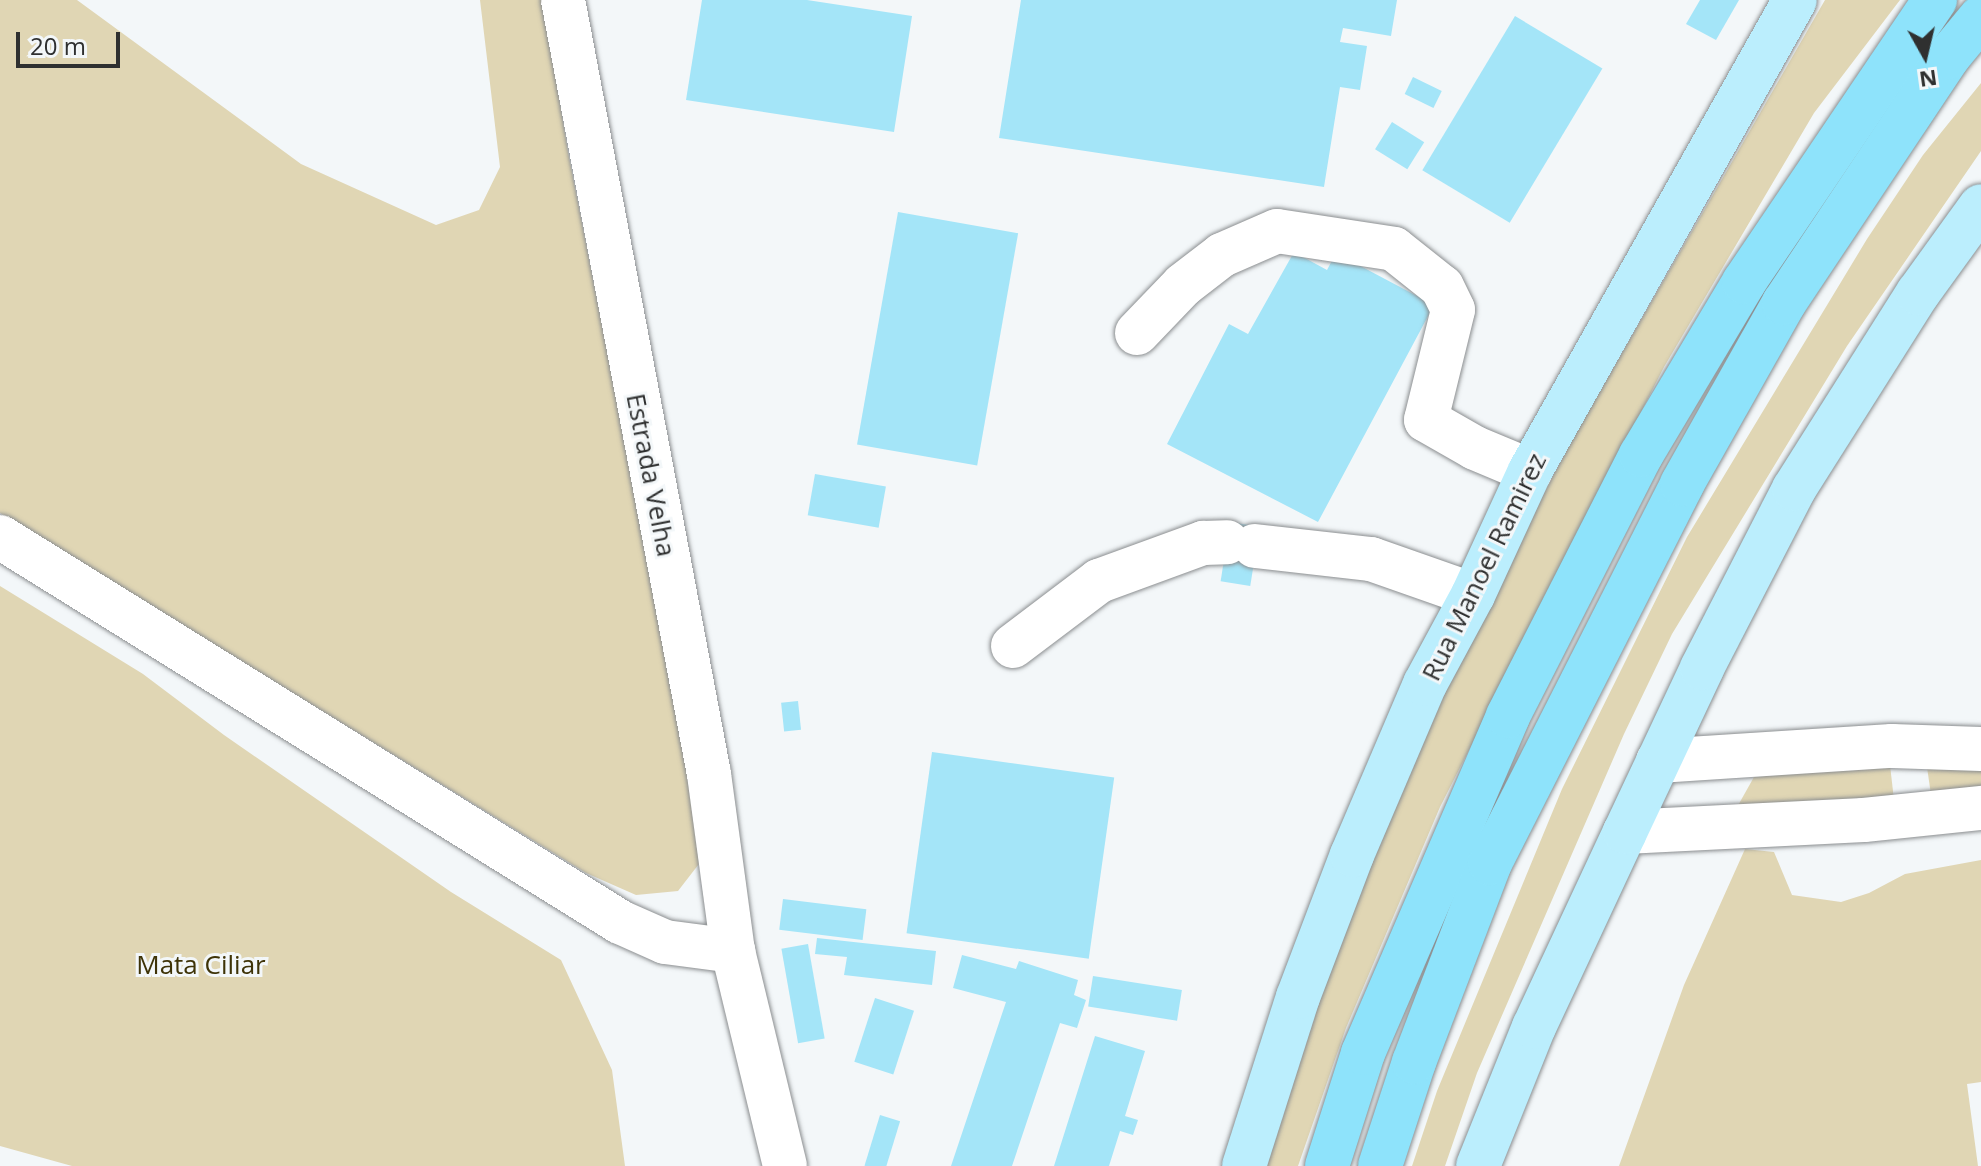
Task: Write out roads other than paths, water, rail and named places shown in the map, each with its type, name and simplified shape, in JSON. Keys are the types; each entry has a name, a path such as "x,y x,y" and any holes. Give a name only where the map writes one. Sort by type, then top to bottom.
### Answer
{"highway":[{"path":"1327,1166 1363,1053 1508,716 1641,455 1744,282 1935,0"},
{"path":"1380,1166 1414,1062 1490,863 1682,484 1784,303 1948,57 1981,17"}],"main road":[{"name":"Rua Manoel Ramirez","path":"1244,1166 1298,997 1352,855 1425,684 1473,595 1530,471 1795,0"},
{"path":"1478,1166 1534,1027 1658,761 1794,489 1918,293 1981,206"}],"street":[{"name":"Estrada Velha","path":"563,0 709,774 733,951 785,1166"},
{"path":"1137,333 1183,285 1222,255 1277,231 1394,249 1442,287 1453,310 1426,420 1475,448 1530,471"},
{"path":"0,537 620,922 665,942 733,951"},
{"path":"1013,646 1099,581 1203,543 1241,544 1371,559 1473,595"},
{"path":"1658,761 1892,746 1981,749"},
{"path":"1625,832 1864,820 1981,808"}],"park label":[{"name":"Mata Ciliar","path":"201,965"}]}
